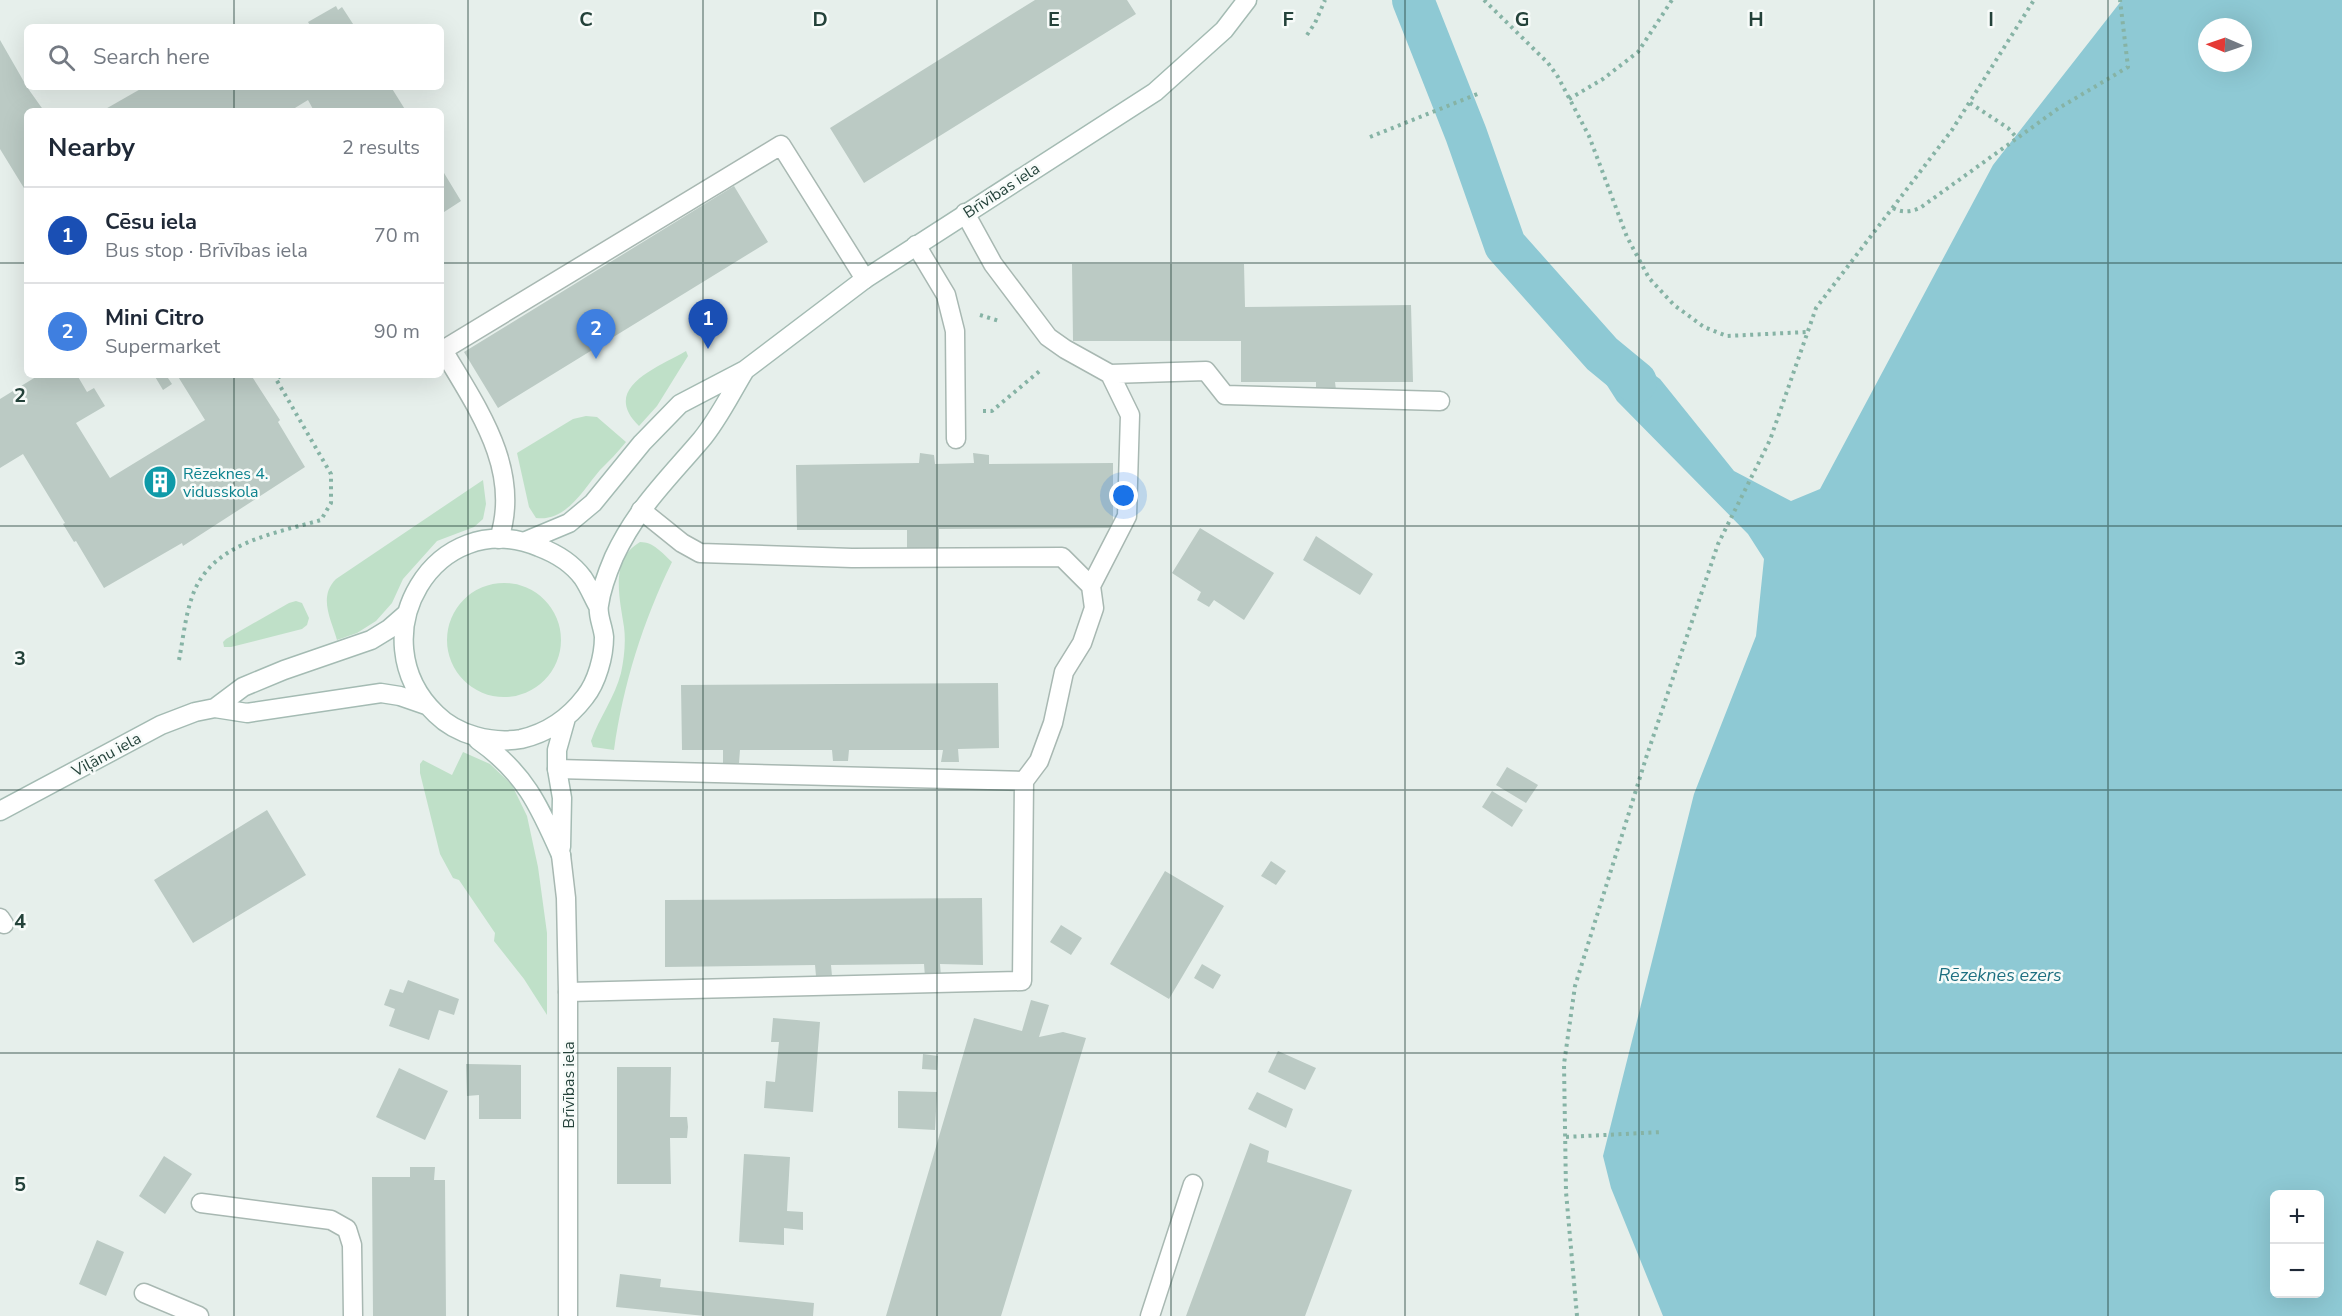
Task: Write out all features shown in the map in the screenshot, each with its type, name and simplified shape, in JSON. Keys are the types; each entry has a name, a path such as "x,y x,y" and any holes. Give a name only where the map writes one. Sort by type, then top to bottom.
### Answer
{"main road":[{"name":"Brīvības iela","path":"745,370 865,279 964,213 1155,92 1224,30 1247,0"},
{"path":"444,348 781,145 865,279"},
{"path":"964,213 993,264 1048,337 1110,374 1206,371 1225,395 1440,401"},
{"path":"916,245 946,295 955,331 956,439"},
{"path":"444,352 486,424 499,455 506,499 505,519 499,539"},
{"path":"598,606 613,560 640,510 672,470 703,438 745,370"},
{"path":"526,541 568,523 593,503 642,443 680,404 745,370"},
{"path":"568,992 1022,981 1024,781 1039,761 1053,723 1064,672 1082,644 1094,608 1091,586 1127,516 1130,415 1110,374"},
{"path":"640,510 682,543 700,553 852,558 1062,557 1091,586"},
{"path":"499,539 526,541 557,554 582,577 598,606 604,637 599,668 586,696 566,718 544,731 521,739 496,740 472,735 439,718 426,705 407,672 403,653 405,615 415,589 433,567 455,551 476,542 499,539"},
{"path":"215,708 243,687 284,670 371,640 389,629 405,615"},
{"path":"215,708 247,713 381,693 400,696 426,705"},
{"name":"Viļānu iela","path":"0,811 160,725 195,712 215,708"},
{"path":"561,855 562,798 557,769 557,750 566,718"},
{"path":"472,735 498,754 518,775 540,806 561,855"},
{"path":"557,769 1024,781"},
{"name":"Brīvības iela","path":"561,855 566,898 568,992 568,1316"},
{"path":"1150,1316 1193,1184"},
{"path":"201,1203 331,1220 347,1229 352,1245 353,1316"},
{"path":"144,1293 199,1316"}],"path":[{"path":"1307,35 1324,0"},
{"path":"1484,0 1548,63 1558,77 1589,136 1627,237 1649,278 1674,305 1704,327 1727,336 1807,332"},
{"path":"1569,99 1603,79 1638,52 1672,0"},
{"path":"1577,1316 1566,1192 1564,1064 1575,986 1646,758 1718,544 1770,440 1816,308 1952,130 2034,0"},
{"path":"1893,208 1902,212 1920,208 2060,108 2128,67 2120,0"},
{"path":"1370,137 1480,93"},
{"path":"1970,103 2008,128 2017,138"},
{"path":"956,411 992,411 1065,349"},
{"path":"179,660 192,597 203,574 223,554 249,542 321,520 331,503 331,474 278,378"},
{"path":"1566,1137 1662,1131"}],"green space":[{"path":"686,351 688,356 657,406 639,426 629,413 626,401 629,390 648,372"},
{"path":"586,416 597,417 626,442 565,510 547,518 536,518 529,507 517,453 573,419"},
{"path":"483,480 486,504 483,519 474,527 437,541 403,579 392,603 376,621 357,633 337,640 327,601 328,593 336,579"},
{"path":"640,542 654,546 672,562 643,630 623,702 614,750 593,747 591,741 615,691 623,662 625,639 619,593 620,569 630,550"},
{"path":"504,583 526,587 545,599 557,618 561,640 557,662 545,681 526,693 504,697 482,693 463,681 451,662 447,640 451,618 463,599 482,587"},
{"path":"296,601 302,603 309,618 307,625 302,629 224,647 223,642 226,639"},
{"path":"463,752 490,764 512,785 527,816 538,867 547,933 547,1015 524,979 494,941 495,933 459,880 453,878 440,854 420,773 420,764 423,760 452,775"}],"water":[{"name":"Rēzeknes ezers","path":"2122,0 2342,0 2342,1316 1663,1316 1611,1188 1603,1156 1694,794 1756,636 1764,559 1748,534 1617,401 1587,354 1600,336 1660,379 1734,471 1791,501 1820,489 1993,165"}],"building":[{"path":"1035,0 1127,0 1136,14 864,183 830,128"},
{"path":"336,6 338,10 342,7 353,24 309,24 308,22"},
{"path":"0,40 24,82 24,90 29,90 42,108 24,108 24,188 0,149"},
{"path":"139,90 393,90 404,108 312,108 308,100 295,108 107,108"},
{"path":"444,173 461,201 444,212"},
{"path":"734,186 768,242 498,408 464,352"},
{"path":"1072,264 1244,264 1245,307 1411,305 1413,382 1335,382 1336,390 1316,390 1316,382 1241,382 1241,341 1073,341"},
{"name":"Rēzeknes 4. vidusskola","path":"34,378 79,378 87,392 94,388 105,406 76,423 110,478 205,420 179,378 253,378 280,420 278,422 305,467 183,546 182,543 104,588 63,524 65,523 23,454 0,468 0,399"},
{"path":"156,378 168,378 172,384 163,390"},
{"path":"920,453 934,455 935,464 974,463 973,453 989,455 989,464 1113,463 1113,528 939,529 939,550 907,550 907,530 797,530 796,465 919,463"},
{"path":"1200,528 1274,573 1244,620 1214,600 1209,607 1197,600 1201,592 1172,573"},
{"path":"1316,536 1373,574 1360,595 1303,560"},
{"path":"998,683 999,748 958,749 959,762 941,762 943,750 849,750 848,761 833,761 832,750 740,750 739,763 723,763 723,750 682,750 681,685"},
{"path":"1507,767 1538,785 1526,803 1496,785"},
{"path":"1492,791 1523,810 1512,827 1482,807"},
{"path":"267,810 306,875 193,943 154,880"},
{"path":"1271,861 1286,871 1276,885 1261,876"},
{"path":"1165,871 1224,906 1169,999 1110,964"},
{"path":"982,898 983,965 940,964 941,977 925,977 924,964 831,965 832,976 816,976 815,965 665,967 665,900"},
{"path":"1061,925 1082,938 1071,955 1050,942"},
{"path":"1202,964 1221,975 1213,989 1194,978"},
{"path":"408,980 459,999 454,1015 439,1010 429,1040 389,1026 395,1009 384,1005 390,989 403,993"},
{"path":"1031,1000 1049,1005 1039,1037 1063,1032 1086,1038 1001,1316 886,1316 974,1018 1022,1031"},
{"path":"773,1018 820,1022 813,1112 764,1108 766,1081 775,1082 779,1042 771,1042"},
{"path":"1278,1051 1316,1068 1305,1090 1268,1072"},
{"path":"923,1054 938,1056 937,1070 922,1069"},
{"path":"466,1064 521,1065 521,1119 479,1119 479,1095 467,1096"},
{"path":"617,1067 671,1067 670,1117 687,1117 688,1127 687,1138 670,1138 671,1184 617,1184"},
{"path":"399,1068 448,1091 425,1140 376,1117"},
{"path":"898,1091 937,1092 935,1130 898,1128"},
{"path":"1257,1092 1293,1109 1286,1128 1248,1109"},
{"path":"1250,1143 1269,1151 1267,1162 1352,1190 1305,1316 1186,1316"},
{"path":"744,1154 790,1157 787,1211 803,1212 803,1230 784,1228 784,1245 739,1242"},
{"path":"164,1156 192,1174 165,1214 139,1196"},
{"path":"410,1167 435,1167 434,1180 445,1180 446,1316 373,1316 372,1177 410,1177"},
{"path":"97,1240 124,1252 106,1296 79,1284"},
{"path":"620,1274 661,1279 660,1287 814,1303 813,1316 705,1316 616,1307"}],"waterway":[{"path":"1413,0 1466,134 1505,245 1602,354 1636,382"}],"place":[{"name":"Cēsu iela","path":"708,349"},
{"name":"Mini Citro","path":"596,359"},
{"name":"Rēzeknes 4. vidusskola","path":"160,482"}]}
